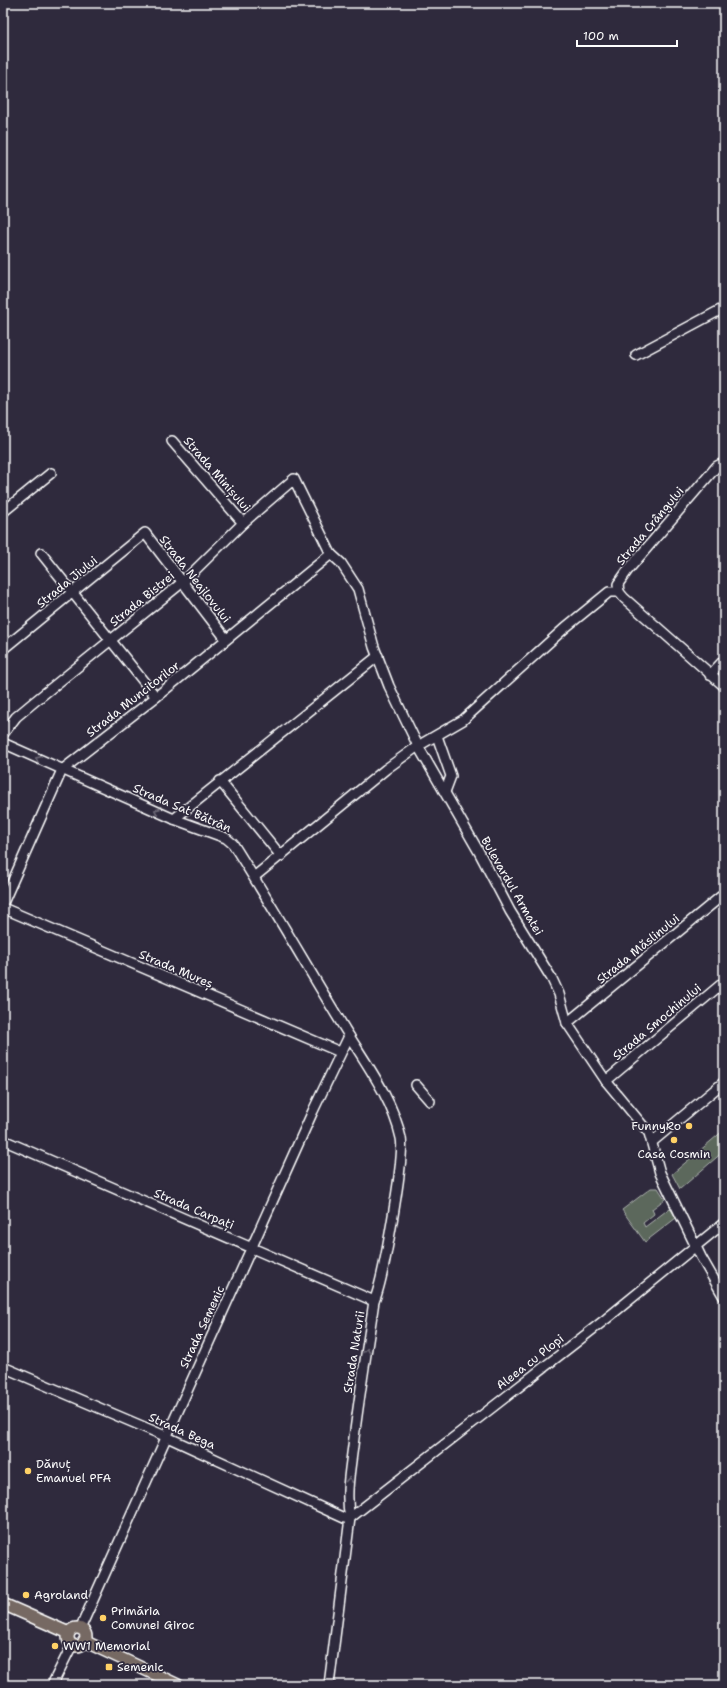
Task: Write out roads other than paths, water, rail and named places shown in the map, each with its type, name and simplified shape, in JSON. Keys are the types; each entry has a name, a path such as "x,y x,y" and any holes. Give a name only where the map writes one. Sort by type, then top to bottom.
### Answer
{"main road":[{"path":"3,1604 69,1633"},
{"path":"75,1628 80,1629 85,1636 84,1641 78,1646 72,1645 68,1638 69,1633 75,1628"},
{"path":"84,1641 178,1685"}],"street":[{"path":"636,355 724,308"},
{"name":"Strada Minișului","path":"172,441 243,523"},
{"name":"Strada Crângului","path":"619,592 618,584 628,570 685,501 722,465"},
{"path":"3,512 51,473"},
{"name":"Strada Bistrei","path":"3,734 16,717 184,581 243,523 294,479"},
{"name":"Bulevardul Armatei","path":"294,479 331,554 341,563 358,589 378,656 394,698 418,746 510,911 552,979 559,994 567,1023 606,1081 649,1133 660,1173 696,1246 724,1297"},
{"name":"Strada Neajlovului","path":"145,533 184,581 226,639"},
{"name":"Strada Jiului","path":"3,649 145,533"},
{"path":"41,553 156,697"},
{"name":"Strada Muncitorilor","path":"3,903 62,770 156,697 331,554"},
{"path":"254,877 386,769 418,746 463,720 566,627 609,592 619,592 710,676 724,686"},
{"path":"174,819 378,656"},
{"path":"710,676 724,660"},
{"path":"437,736 451,776 445,792"},
{"name":"Strada Sat Bătrân","path":"3,744 174,819 226,838 233,844 254,877 349,1036"},
{"path":"220,781 281,856"},
{"name":"Strada Măslinului","path":"567,1023 724,894"},
{"name":"Strada Mureș","path":"3,908 340,1052"},
{"name":"Strada Smochinului","path":"606,1081 724,982"},
{"name":"Strada Semenic","path":"80,1629 340,1052 349,1036"},
{"name":"Strada Naturii","path":"329,1685 350,1518 347,1507 349,1480 374,1301 378,1293 389,1233 400,1166 402,1140 389,1105 373,1074 349,1036"},
{"path":"652,1142 724,1082"},
{"path":"416,1084 430,1101"},
{"name":"Strada Carpați","path":"3,1140 374,1301"},
{"name":"Aleea cu Plopi","path":"350,1518 606,1318 724,1223"},
{"name":"Strada Bega","path":"3,1367 166,1436 344,1518 350,1518"},
{"path":"52,1685 72,1645"}],"place":[{"name":"FunnyRo","path":"689,1126"},
{"name":"Casa Cosmin","path":"674,1140"},
{"name":"Dănuț Emanuel PFA","path":"28,1471"},
{"name":"Agroland","path":"26,1595"},
{"name":"Primăria Comunei Giroc","path":"103,1618"},
{"name":"WW1 Memorial","path":"55,1646"},
{"name":"Semenic","path":"109,1667"}]}
